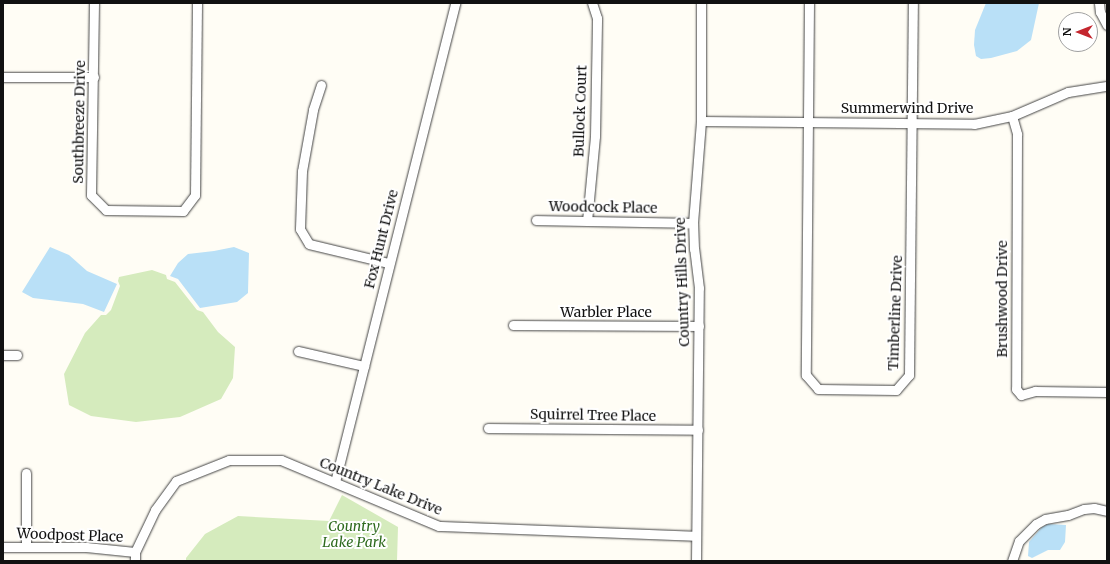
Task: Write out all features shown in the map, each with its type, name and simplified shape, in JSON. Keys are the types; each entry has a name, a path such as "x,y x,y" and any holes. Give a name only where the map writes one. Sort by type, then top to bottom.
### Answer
{"street":[{"name":"Southbreeze Drive","path":"94,3 91,195 106,210 183,211 195,195 197,3"},
{"name":"Fox Hunt Drive","path":"335,482 454,3"},
{"name":"Bullock Court","path":"587,221 596,136 597,18 592,3"},
{"name":"Country Hills Drive","path":"696,561 699,288 694,249 693,223 701,121 701,3"},
{"name":"Timberline Drive","path":"809,3 806,375 818,389 896,390 909,375 913,3"},
{"path":"1099,3 1100,12 1107,25"},
{"path":"3,77 94,77"},
{"path":"321,85 313,110 302,171 300,229 309,244 389,263"},
{"name":"Summerwind Drive","path":"701,121 974,124 1012,116 1068,92 1107,86"},
{"name":"Brushwood Drive","path":"1012,116 1017,134 1016,388 1021,395 1035,392 1107,392"},
{"name":"Woodcock Place","path":"536,220 693,223"},
{"name":"Warbler Place","path":"513,325 699,326"},
{"path":"298,351 364,366"},
{"path":"3,355 17,355"},
{"name":"Squirrel Tree Place","path":"488,428 698,430"},
{"name":"Country Lake Drive","path":"135,557 155,510 176,481 229,460 281,460 388,506 439,526 696,536"},
{"path":"26,473 26,547"},
{"path":"1012,561 1019,541 1036,524 1084,509 1094,508 1107,511"},
{"name":"Woodpost Place","path":"3,546 86,547 135,557"}],"green space":[{"path":"152,270 166,275 167,279 175,282 197,310 203,312 218,332 235,347 233,378 221,399 180,417 136,422 91,416 69,405 64,374 85,333 101,315 106,315 111,310 120,286 118,281 119,277"},
{"name":"Country Lake Park","path":"342,495 398,527 397,561 186,561 186,558 205,534 238,516 329,521"}],"water":[{"path":"986,3 1039,3 1031,40 1017,51 991,58 981,59 976,56 974,45 975,30"},
{"path":"50,247 69,255 87,271 117,284 104,312 83,304 33,298 22,292"},
{"path":"234,247 249,253 248,293 237,302 200,308 178,279 170,276 178,263 188,254"},
{"path":"1048,524 1066,525 1065,542 1060,550 1048,550 1032,558 1028,556 1029,542 1042,527"}]}
